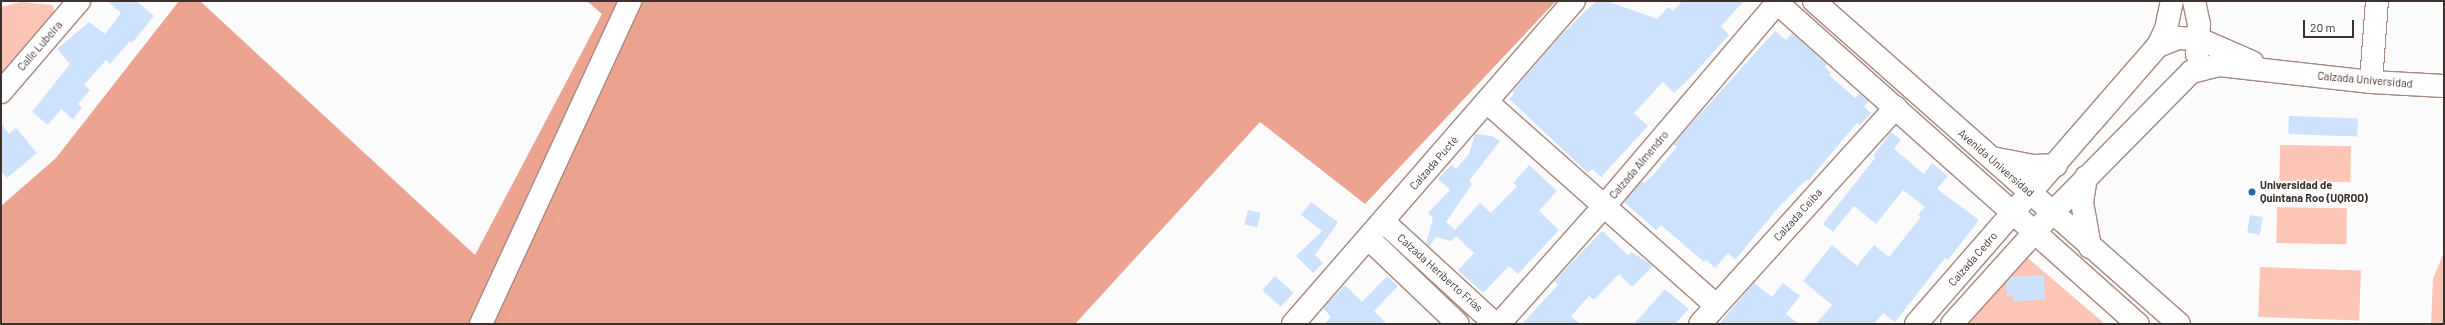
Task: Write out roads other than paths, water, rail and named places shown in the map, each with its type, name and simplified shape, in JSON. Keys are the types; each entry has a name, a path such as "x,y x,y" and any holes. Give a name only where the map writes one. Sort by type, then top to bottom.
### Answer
{"street":[{"path":"481,324 630,1"},
{"name":"Calzada Pucté","path":"1293,324 1368,238 1384,222 1574,1"},
{"name":"Avenida Universidad","path":"1814,1 1990,158 2053,212 2090,247 2180,324"},
{"path":"2158,46 2166,29 2172,1"},
{"path":"1952,324 2086,177 2191,72 2199,39 2194,1"},
{"path":"2371,82 2377,1"},
{"path":"1776,2 1896,107 2138,324"},
{"name":"Calzada Almendro","path":"1499,324 1606,204 1776,2"},
{"name":"Calle Lubeira","path":"1,92 69,4"},
{"path":"2158,46 2178,38 2199,39 2287,72"},
{"name":"Calzada Cedro","path":"1916,324 2158,46"},
{"path":"2191,72 2220,65 2287,72"},
{"name":"Calzada Universidad","path":"2287,72 2371,82 2444,86"},
{"path":"1487,102 1606,204 1716,304"},
{"name":"Calzada Ceiba","path":"1700,324 1716,304 1896,107"},
{"path":"1990,158 2033,166 2056,165"},
{"path":"2086,177 2082,202 2090,247"},
{"name":"Calzada Heriberto Frías","path":"1384,222 1495,324"},
{"name":"Calzada Heriberto Frías","path":"1368,238 1458,324"}],"waterway":[{"path":"497,324 535,251 650,1"}],"place":[{"name":"Universidad de Quintana Roo (UQROO)","path":"2252,192"}]}
